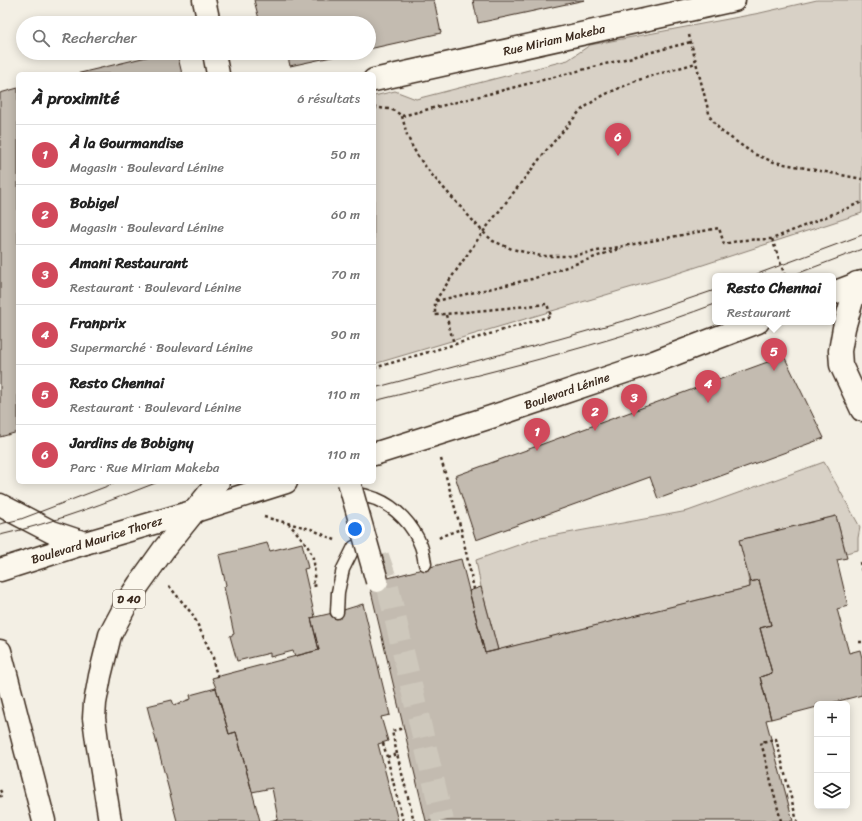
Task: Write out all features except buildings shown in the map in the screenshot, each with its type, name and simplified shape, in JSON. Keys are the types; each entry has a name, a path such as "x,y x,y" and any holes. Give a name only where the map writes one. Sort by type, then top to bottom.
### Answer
{"street":[{"path":"204,0 207,16"},
{"name":"Rue Miriam Makeba","path":"376,80 681,6 734,0"},
{"path":"215,60 218,72"},
{"path":"836,292 860,282"},
{"path":"860,282 844,328 840,351 841,365 862,410"},
{"name":"Boulevard Lénine","path":"376,453 491,417 654,362 750,325"},
{"path":"194,511 216,484"},
{"path":"194,511 280,484"},
{"path":"354,488 377,581"},
{"path":"0,505 52,532 85,543"},
{"name":"Boulevard Maurice Thorez","path":"0,570 194,511"},
{"name":"D 40","path":"110,821 94,718 100,676 110,635 139,584 194,511"},
{"path":"0,651 44,821"},
{"path":"0,692 14,708"}],"lane":[{"path":"354,488 385,503 399,512 410,526 420,545 425,564"},
{"path":"337,612 338,592 341,579 352,550"}],"path":[{"path":"681,6 710,117 721,131 754,154 774,162 862,179"},
{"path":"402,116 690,42"},
{"path":"376,367 551,316 547,304 435,315 435,301 482,232 545,152 580,111 608,93 638,80 696,63"},
{"path":"376,108 389,109 402,116 407,135 419,158 482,232 493,240 512,249 541,256 571,256 719,228 724,244 742,240 772,239 862,202"},
{"path":"772,239 785,273"},
{"path":"435,301 532,279 630,245"},
{"path":"446,315 454,344"},
{"path":"434,434 461,529 474,589"},
{"path":"262,517 311,529 352,550"},
{"path":"288,523 301,537 308,548 314,563 314,586 341,579"},
{"path":"860,562 862,572"},
{"path":"214,666 218,677"},
{"path":"404,728 392,731 414,821"},
{"path":"781,821 761,742 776,739 797,821"},
{"path":"383,743 403,821"},
{"path":"387,757 397,754"},
{"path":"0,790 2,794 0,797"}],"shaded area":[{"path":"817,0 862,0 862,213 666,277 376,363 376,96 395,91 416,99 568,60 590,45 760,13"},
{"path":"824,462 860,527 858,550 846,553 836,516 740,540 750,587 498,650 481,587 476,560 535,539 688,511"}],"tunnel":[{"path":"378,556 386,579 443,821"}],"tram line":[{"path":"760,273 862,235"},
{"path":"799,273 862,249"},
{"path":"376,387 630,319 712,291"},
{"path":"376,401 589,346 712,305"},
{"path":"0,524 21,519 113,484"},
{"path":"0,535 60,518 153,484"}],"place":[{"name":"Jardins de Bobigny","path":"618,156"},
{"name":"Resto Chennai","path":"774,371"},
{"name":"Franprix","path":"708,403"},
{"name":"Amani Restaurant","path":"634,417"},
{"name":"Bobigel","path":"595,431"},
{"name":"À la Gourmandise","path":"537,451"}]}
